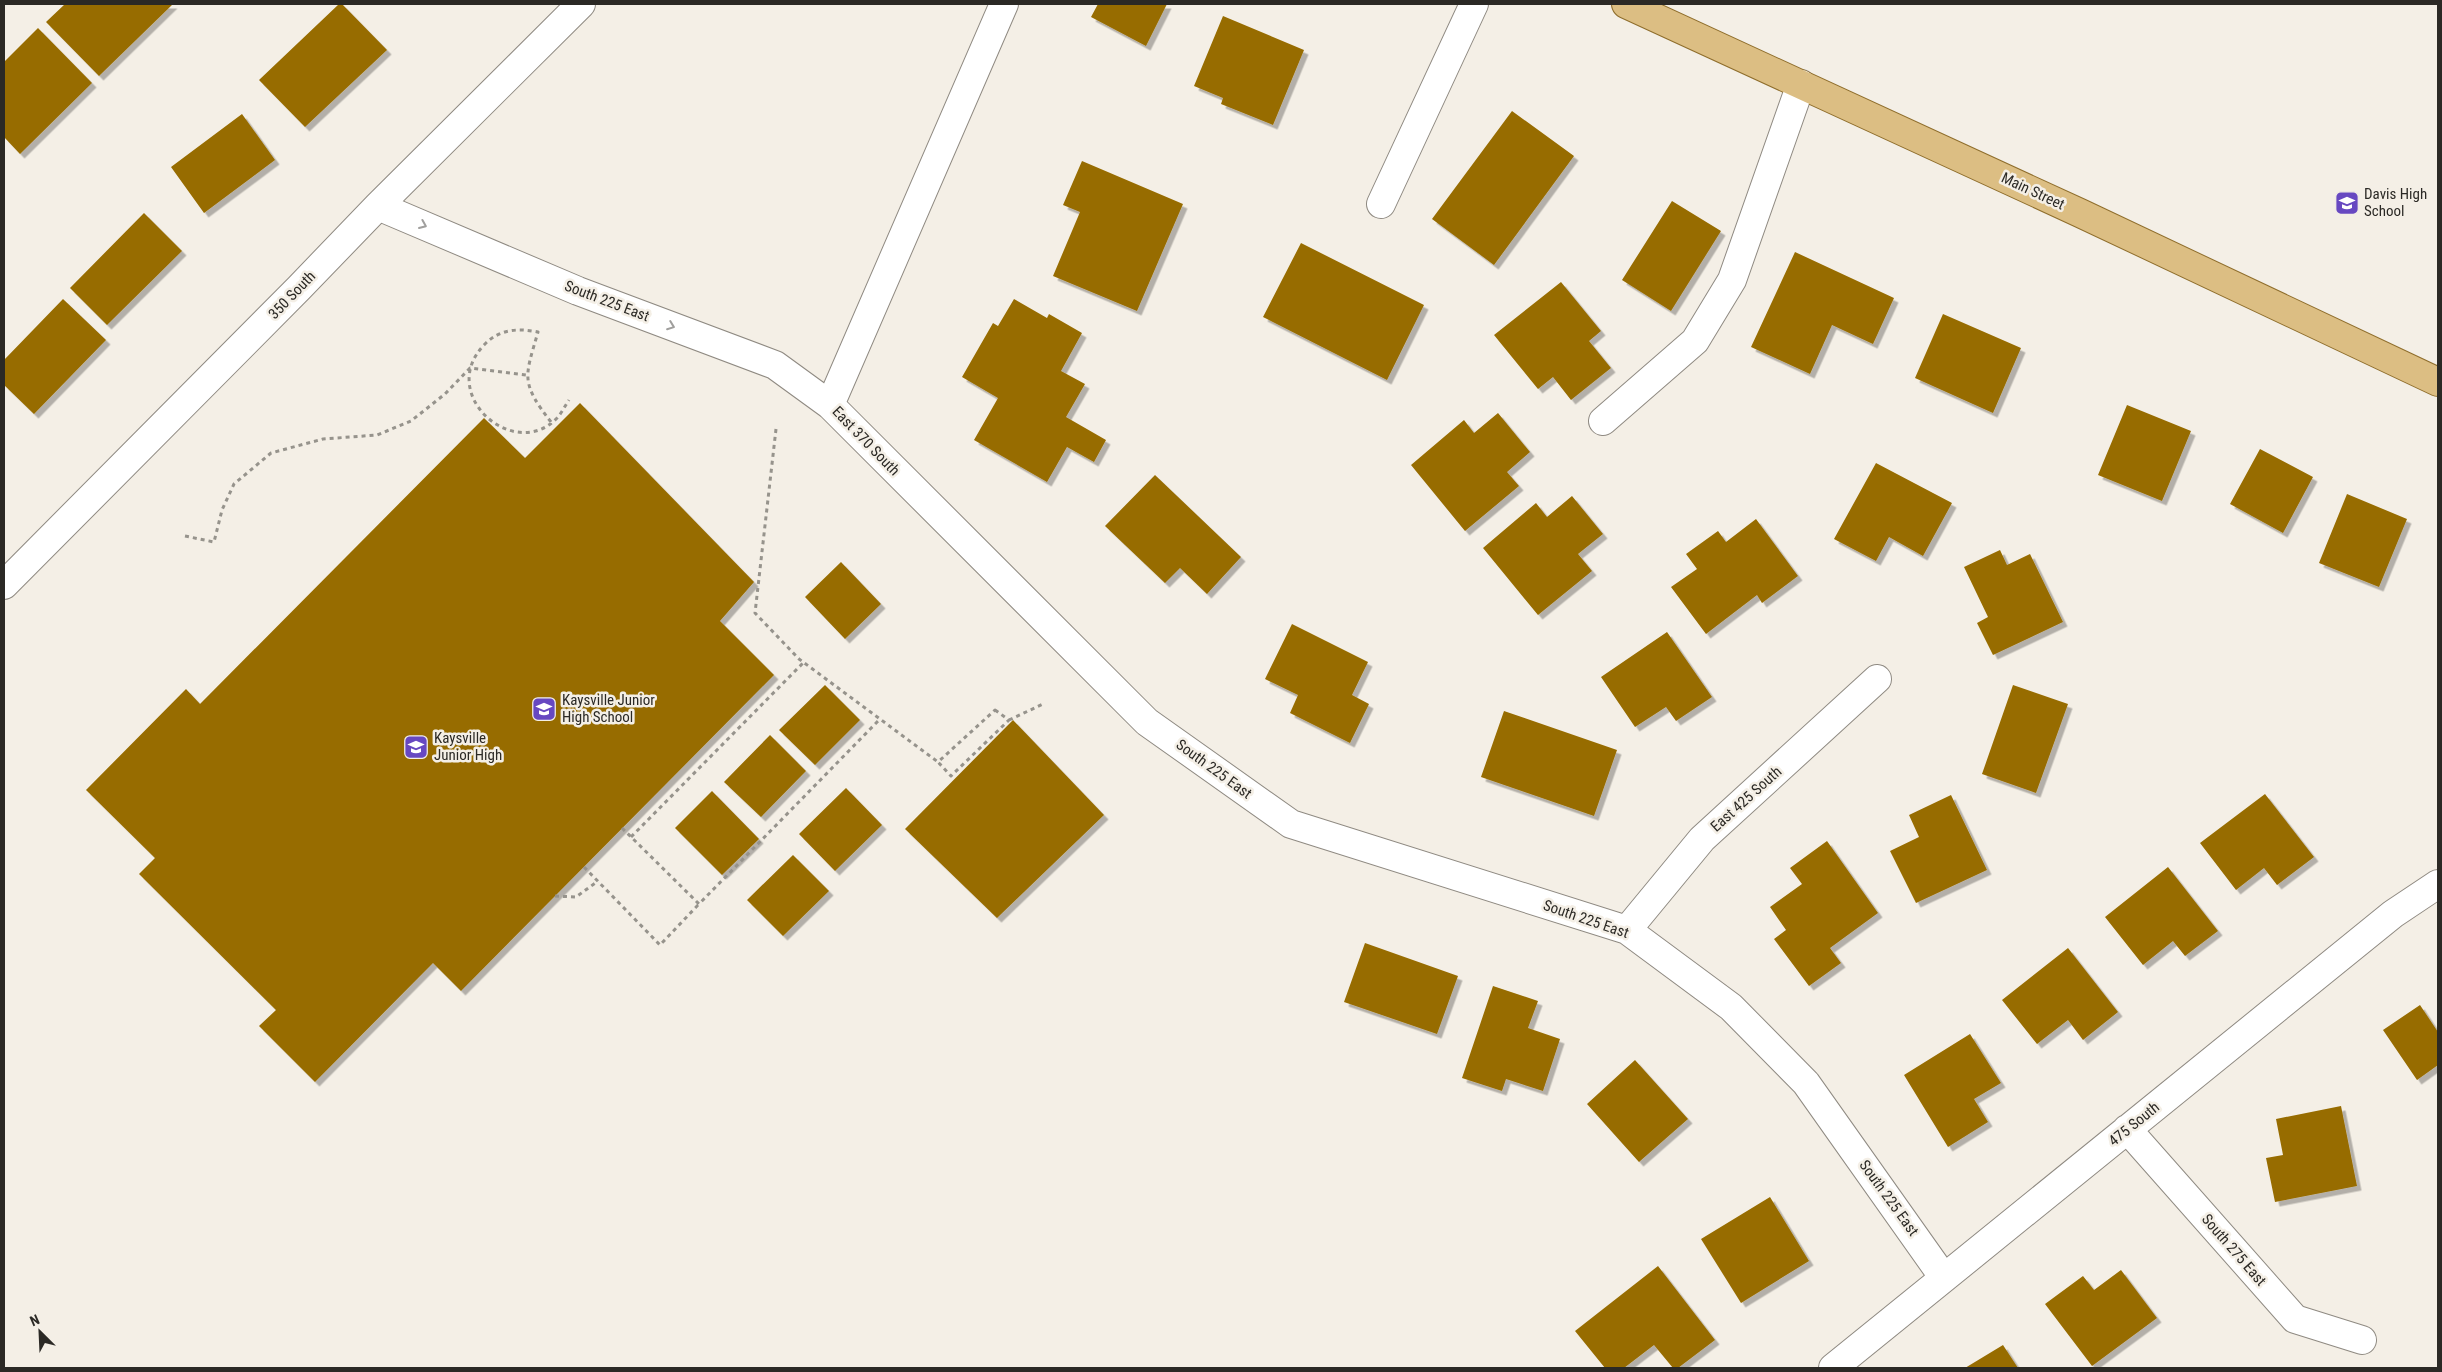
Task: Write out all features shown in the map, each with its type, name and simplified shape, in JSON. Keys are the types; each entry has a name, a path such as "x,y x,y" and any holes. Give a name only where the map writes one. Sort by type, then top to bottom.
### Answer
{"main road":[{"name":"Main Street","path":"1626,4 2438,382"}],"street":[{"name":"350 South","path":"4,586 378,206 581,4"},
{"name":"East 370 South","path":"1004,4 830,405 1147,722"},
{"path":"1381,204 1474,4"},
{"path":"1603,421 1695,341 1732,280 1801,84"},
{"name":"South 225 East","path":"378,206 578,291 775,365 830,405"},
{"name":"East 425 South","path":"1627,930 1702,839 1877,680"},
{"name":"South 225 East","path":"1147,722 1291,824 1627,930 1731,1007 1806,1083 1944,1278"},
{"name":"475 South","path":"1833,1368 2393,914 2438,884"},
{"name":"South 275 East","path":"2127,1129 2295,1319 2362,1340"}],"path":[{"path":"185,536 214,542 222,510 234,484 271,453 323,439 377,435 411,422 445,394 470,368 479,350 490,339 506,331 522,328 538,332 526,376 535,401 551,422"},
{"path":"470,368 526,376"},
{"path":"470,368 472,398 480,412 492,423 508,430 526,432 543,427 557,418 568,400"},
{"path":"776,429 755,613 804,662 938,762 951,776 1009,720 1043,704"},
{"path":"631,837 804,662"},
{"path":"938,762 995,710 1009,720"},
{"path":"584,867 660,945 880,719"},
{"path":"622,828 699,904"},
{"path":"555,896 576,897 598,881"}],"building":[{"path":"65,4 173,4 99,76 46,22"},
{"path":"339,4 342,4 387,50 305,127 259,80"},
{"path":"1098,4 1167,4 1146,46 1091,17"},
{"path":"1223,16 1304,50 1273,125 1221,104 1223,98 1194,86"},
{"path":"38,28 92,83 20,154 4,137 4,62"},
{"path":"1512,111 1574,156 1494,265 1432,219"},
{"path":"242,114 275,160 204,213 171,167"},
{"path":"1082,161 1183,204 1137,311 1053,276 1080,212 1063,205"},
{"path":"1672,201 1721,231 1671,311 1622,280"},
{"path":"144,213 182,251 107,325 70,288"},
{"path":"1301,243 1424,305 1387,380 1263,317"},
{"path":"1795,252 1894,298 1873,344 1832,325 1810,374 1751,347"},
{"path":"1561,282 1601,331 1589,341 1611,368 1571,400 1553,377 1538,389 1494,335"},
{"path":"63,299 106,340 34,414 4,385 4,360"},
{"path":"1014,299 1047,318 1049,314 1082,333 1061,371 1085,384 1066,417 1106,440 1094,462 1067,447 1047,482 974,440 998,398 962,377 993,323 998,326"},
{"path":"1943,314 2021,348 1993,413 1915,378"},
{"name":"Kaysville Junior High","path":"580,403 754,582 720,621 774,675 461,991 433,963 315,1082 259,1026 276,1010 139,874 155,858 86,790 186,689 200,704 484,418 525,458"},
{"path":"2127,405 2191,431 2162,501 2098,475"},
{"path":"1498,413 1530,452 1507,472 1519,486 1465,531 1411,465 1464,420 1474,433"},
{"path":"2260,449 2313,477 2283,533 2230,504"},
{"path":"1876,463 1952,503 1923,556 1889,537 1876,561 1834,539"},
{"path":"1155,475 1241,557 1207,594 1180,568 1165,583 1105,526"},
{"path":"2347,494 2407,519 2379,587 2319,563"},
{"path":"1572,496 1603,534 1578,554 1592,571 1538,615 1483,548 1536,503 1547,517"},
{"path":"1756,519 1798,576 1762,603 1757,595 1706,634 1671,587 1697,569 1686,554 1718,531 1726,542"},
{"path":"2000,550 2007,565 2030,554 2063,622 1993,655 1977,623 1988,617 1964,567"},
{"path":"841,562 881,604 845,639 805,597"},
{"path":"1292,624 1368,662 1352,695 1369,704 1350,743 1290,713 1298,695 1265,679"},
{"path":"1667,632 1712,697 1676,721 1666,707 1635,727 1601,677"},
{"path":"825,685 860,720 815,765 779,730"},
{"path":"2013,685 2068,704 2036,793 1982,774"},
{"path":"1504,711 1617,750 1594,816 1481,777"},
{"path":"1013,720 1104,815 997,918 905,829"},
{"path":"770,735 806,771 761,817 724,782"},
{"path":"846,788 882,825 835,871 799,834"},
{"path":"712,791 759,839 722,875 675,828"},
{"path":"2265,794 2314,857 2277,885 2264,868 2236,890 2200,843"},
{"path":"1951,795 1987,870 1916,903 1890,851 1919,837 1909,815"},
{"path":"1827,841 1878,913 1830,948 1841,963 1809,986 1774,939 1786,930 1770,907 1802,884 1790,868"},
{"path":"793,855 829,891 783,936 747,900"},
{"path":"2168,867 2218,931 2185,956 2173,941 2143,965 2105,917"},
{"path":"1365,943 1458,976 1437,1034 1344,1002"},
{"path":"2068,948 2118,1012 2083,1040 2068,1020 2037,1044 2002,1000"},
{"path":"1493,986 1538,1001 1528,1028 1560,1039 1543,1091 1506,1079 1502,1091 1462,1078"},
{"path":"2420,1005 2438,1032 2438,1065 2417,1080 2383,1030"},
{"path":"1970,1034 2001,1083 1974,1099 1988,1122 1948,1147 1904,1075"},
{"path":"1635,1060 1688,1119 1639,1162 1587,1104"},
{"path":"2341,1106 2357,1186 2275,1202 2266,1158 2283,1155 2276,1119"},
{"path":"1770,1197 1809,1261 1741,1303 1701,1239"},
{"path":"1658,1266 1715,1340 1678,1368 1673,1368 1654,1345 1624,1368 1605,1368 1575,1331"},
{"path":"2121,1270 2157,1318 2092,1366 2045,1304 2083,1276 2094,1290"},
{"path":"2003,1345 2018,1368 1965,1368"}],"place":[{"name":"Davis High School","path":"2347,203"},
{"name":"Kaysville Junior High School","path":"544,709"},
{"name":"Kaysville Junior High","path":"416,747"}]}
